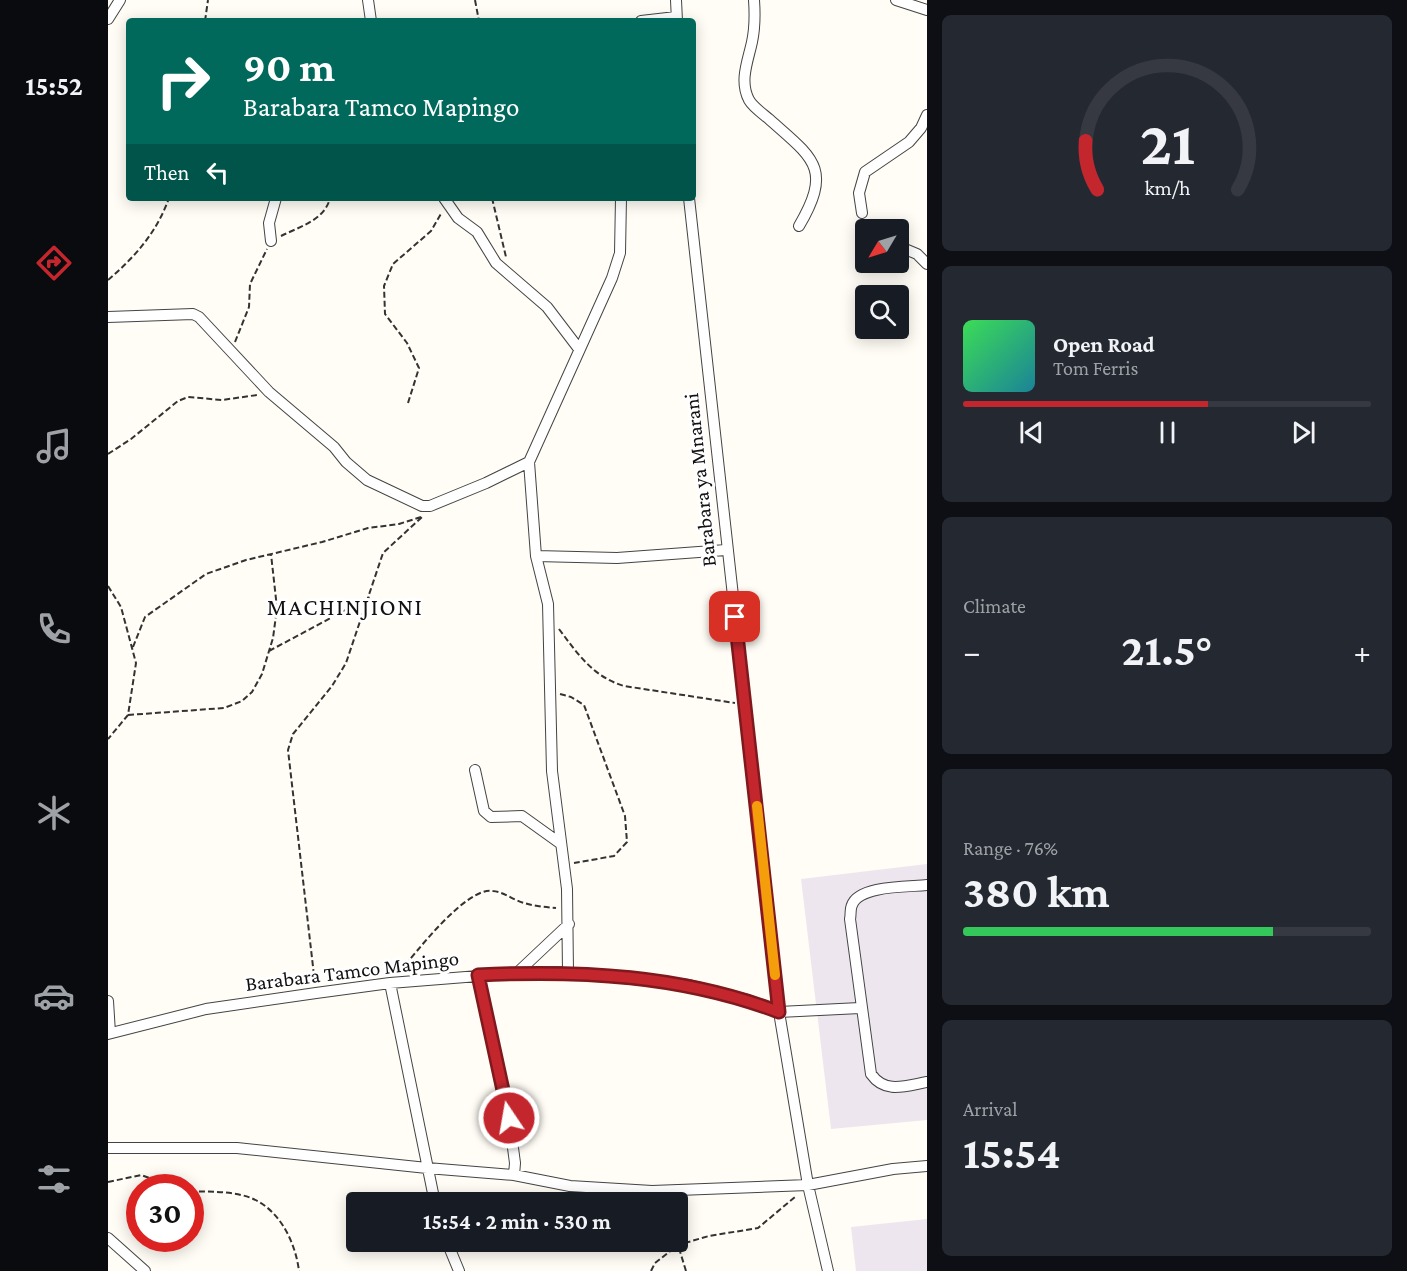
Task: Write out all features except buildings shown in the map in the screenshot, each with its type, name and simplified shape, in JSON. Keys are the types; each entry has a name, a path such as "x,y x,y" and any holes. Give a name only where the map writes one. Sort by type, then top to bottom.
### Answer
{"street":[{"path":"108,19 120,0"},
{"path":"368,0 371,18"},
{"path":"676,0 676,18"},
{"path":"754,0 752,42 746,63 744,86 750,102 801,148 815,168 819,181 811,205 799,226"},
{"path":"896,0 927,10"},
{"path":"862,213 859,194 866,172 909,142 921,128 927,115"},
{"path":"271,241 269,223 275,201"},
{"path":"446,201 458,218 477,232 495,263 547,306 579,349"},
{"path":"568,972 568,909 552,771 548,604 536,556 529,462 612,278 620,253 621,201"},
{"name":"Barabara ya Mnarani","path":"689,201 726,550 747,705 779,1012 808,1185 828,1271"},
{"path":"909,251 917,254 927,264"},
{"path":"108,317 194,314 199,316 269,392 334,447 346,462 368,480 422,506 430,506 486,483 529,462"},
{"path":"536,556 617,558 726,550"},
{"path":"476,770 484,811 491,817 522,816 561,844"},
{"path":"927,885 874,890 859,896 852,904 850,919 860,1008 871,1074 878,1083 889,1089 927,1082"},
{"path":"517,973 569,924"},
{"name":"Barabara Tamco Mapingo","path":"109,1034 206,1010 316,993 390,983 517,973 568,972 689,985 748,1000 779,1012 805,1013 860,1008"},
{"path":"478,975 509,1118 515,1163 514,1175"},
{"path":"390,983 432,1192"},
{"path":"108,1001 109,1034"},
{"path":"108,1148 237,1148 514,1175 570,1186 652,1191 808,1185 893,1168 927,1166"},
{"path":"108,1238 145,1271"},
{"path":"451,1252 459,1271"}],"path":[{"path":"205,18 208,0"},
{"path":"475,0 478,18"},
{"path":"108,280 128,263 154,232 168,201"},
{"path":"230,350 249,307 250,284 271,241 319,217 328,208 329,201"},
{"path":"408,403 419,368 407,343 385,314 384,286 393,264 431,231 441,216 445,201"},
{"path":"493,201 506,254 507,275"},
{"path":"108,454 131,439 178,401 188,397 242,399 269,392"},
{"path":"316,993 288,750 293,734 332,686 346,663 383,553 423,516 430,506"},
{"path":"133,647 145,617 206,574 246,560 322,542 368,528 399,524 423,516"},
{"path":"128,715 224,708 242,701 252,692 262,674 269,651 277,608 271,554"},
{"path":"108,586 121,607 136,663 128,715 108,739"},
{"path":"269,651 369,597"},
{"path":"558,628 594,672 609,682 747,705"},
{"path":"551,691 571,697 584,705 625,816 627,842 614,856 564,865"},
{"path":"390,983 457,908 482,893 492,890 524,903 568,909"},
{"path":"108,1182 126,1178"},
{"path":"688,1242 709,1236 758,1228 808,1185"},
{"path":"204,1192 242,1195 262,1203 281,1221 297,1253 299,1271"},
{"path":"651,1271 655,1263 669,1252"},
{"path":"680,1252 686,1271"}],"shaded area":[{"path":"927,864 927,1120 831,1129 801,879"},
{"path":"927,1219 927,1271 856,1271 851,1227"}],"slow traffic":[{"path":"757,806 775,975"}],"district":[{"name":"MACHINJIONI","path":"345,607"}],"route":[{"path":"509,1118 478,975 568,972 689,985 748,1000 779,1012 747,705 735,617"}]}
